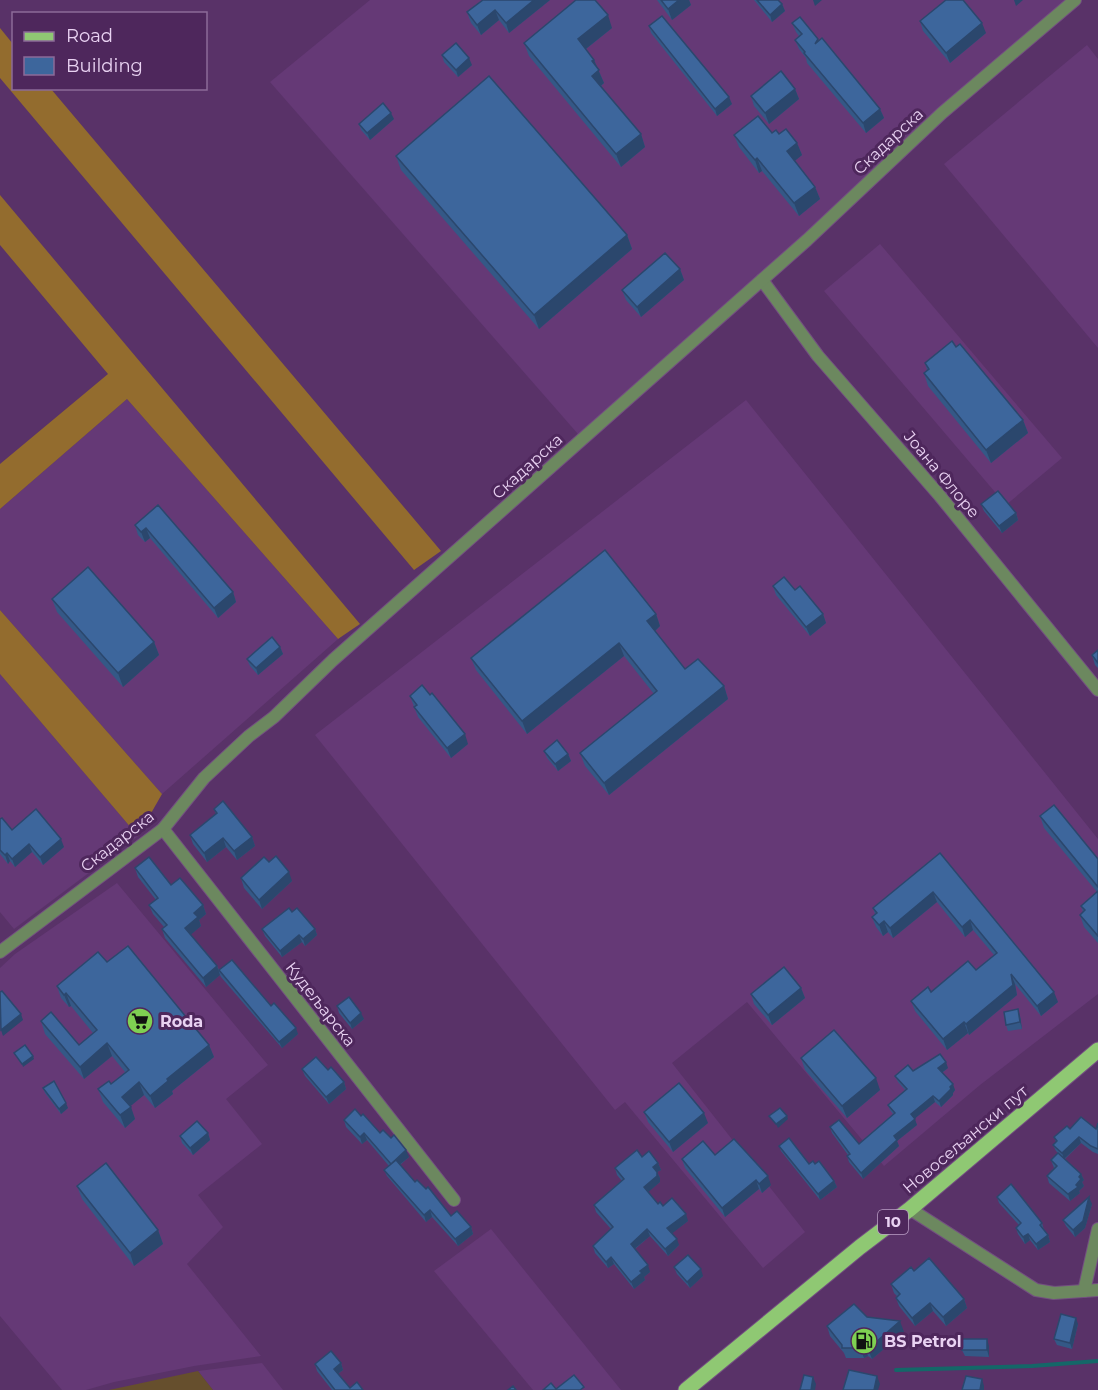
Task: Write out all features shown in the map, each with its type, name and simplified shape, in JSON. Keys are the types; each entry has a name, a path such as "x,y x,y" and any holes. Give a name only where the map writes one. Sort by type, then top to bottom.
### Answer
{"main road":[{"name":"Новосељански пут","path":"686,1390 860,1247 910,1209 1098,1050"}],"street":[{"name":"Скадарска","path":"0,952 163,829 204,778 249,736 274,717 333,660 762,280 942,113 1075,0"},
{"name":"Јоана Флоре","path":"762,280 819,356 940,496 1098,690"},
{"name":"Кудељарска","path":"163,829 454,1200"},
{"path":"910,1209 1036,1290 1054,1293 1098,1290"},
{"path":"1084,1291 1098,1229"}],"shaded area":[{"path":"370,0 1070,0 578,434 270,82"},
{"path":"0,28 12,43 12,90 52,90 441,551 414,570 0,78"},
{"path":"1087,45 1098,59 1098,348 944,164"},
{"path":"0,195 360,624 338,639 127,399 0,509 0,464 108,374 0,245"},
{"path":"880,244 1062,458 1006,505 824,291"},
{"path":"127,399 338,639 162,794 0,610 0,509"},
{"path":"746,400 1098,839 1098,994 980,1085 884,1166 747,1002 672,1063 805,1232 763,1268 625,1102 615,1110 315,735"},
{"path":"0,610 162,794 138,836 0,674"},
{"path":"0,674 138,836 14,929 0,912"},
{"path":"117,883 268,1065 226,1099 262,1144 198,1195 223,1227 187,1264 261,1356 194,1366 86,1390 62,1390 0,1316 0,968 15,954"},
{"path":"491,1229 621,1390 533,1390 434,1271"},
{"path":"262,1363 283,1390 213,1390 198,1371"},
{"path":"198,1371 213,1390 109,1390"}],"building":[{"path":"483,0 534,0 506,23 495,10 477,25 467,12"},
{"path":"576,0 595,0 608,15 578,39 599,70 592,76 641,134 616,154 524,43"},
{"path":"661,0 679,0 668,9"},
{"path":"757,0 778,0 782,4 770,15"},
{"path":"946,0 963,0 982,23 946,53 920,21"},
{"path":"662,16 729,97 715,109 649,26"},
{"path":"800,17 818,39 815,44 822,38 880,109 863,123 795,40 802,34 792,23"},
{"path":"456,43 469,58 456,70 442,55"},
{"path":"781,71 795,89 765,113 751,96"},
{"path":"489,76 627,235 534,315 396,156"},
{"path":"383,103 391,113 367,133 359,124"},
{"path":"758,116 772,133 776,130 779,134 786,129 797,143 787,151 815,187 794,203 757,158 755,160 734,135"},
{"path":"665,253 680,269 637,307 622,290"},
{"path":"952,341 956,347 960,344 1023,420 986,450 924,373 929,369 925,363"},
{"path":"998,491 1016,513 999,526 981,504"},
{"path":"158,505 233,592 214,608 146,528 141,532 135,525"},
{"path":"605,550 656,614 647,621 685,669 698,659 724,686 604,783 580,753 657,691 619,643 522,721 471,658"},
{"path":"88,567 154,642 118,673 52,599"},
{"path":"784,577 795,590 800,586 823,614 806,627 773,586"},
{"path":"272,637 280,647 256,668 247,659"},
{"path":"1098,650 1098,663 1092,655"},
{"path":"422,685 430,695 432,693 465,734 447,748 414,707 417,705 410,696"},
{"path":"557,740 568,754 555,764 544,751"},
{"path":"223,801 252,837 234,851 223,838 204,853 190,835 217,813 214,809"},
{"path":"1054,805 1098,859 1098,887 1040,816"},
{"path":"36,809 61,839 40,857 29,844 12,859 7,853 5,855 0,850 0,819 2,818 12,830"},
{"path":"940,853 1054,992 1037,1006 1011,974 1013,985 966,1024 964,1022 943,1039 911,1001 928,987 931,992 968,961 976,970 997,953 970,920 962,927 933,892 890,928 884,921 879,925 872,917 877,913 873,908"},
{"path":"276,856 289,872 259,900 241,878 264,857 269,862"},
{"path":"149,857 171,885 180,878 203,905 194,913 198,917 185,928 217,966 203,978 162,929 167,925 149,905 158,898 135,868"},
{"path":"1098,891 1098,936 1080,915 1085,910 1081,906"},
{"path":"289,908 292,912 297,908 315,929 303,939 299,935 280,951 262,929"},
{"path":"128,946 209,1045 150,1096 139,1082 122,1097 131,1107 120,1115 98,1089 109,1081 111,1084 129,1070 107,1043 80,1067 41,1021 51,1012 79,1045 97,1030 66,993 64,995 57,986 98,952 107,962"},
{"path":"232,960 271,1006 274,1003 296,1028 279,1042 219,970"},
{"path":"784,967 801,988 768,1015 751,994"},
{"path":"2,991 21,1014 1,1030 0,992"},
{"path":"349,997 361,1013 350,1023 337,1006"},
{"path":"1018,1009 1020,1022 1006,1025 1004,1012"},
{"path":"834,1030 876,1078 842,1106 801,1058"},
{"path":"25,1045 33,1056 22,1064 14,1053"},
{"path":"940,1054 946,1062 938,1068 953,1084 951,1089 939,1101 933,1096 911,1114 915,1119 894,1136 897,1140 861,1173 847,1156 850,1154 830,1127 839,1120 859,1144 895,1113 888,1105 907,1089 895,1076 908,1065 913,1071"},
{"path":"316,1057 328,1070 331,1067 344,1082 326,1097 302,1069"},
{"path":"54,1081 66,1103 59,1109 43,1088"},
{"path":"679,1083 704,1113 669,1142 644,1112"},
{"path":"780,1108 787,1116 776,1124 769,1116"},
{"path":"355,1109 361,1116 363,1114 380,1133 383,1130 391,1138 394,1135 406,1150 391,1164 364,1133 360,1137 344,1120"},
{"path":"1081,1117 1096,1129 1098,1123 1098,1149 1079,1137 1062,1153 1053,1145 1057,1141 1054,1137 1067,1126 1070,1129"},
{"path":"197,1121 208,1133 190,1148 180,1136"},
{"path":"789,1138 809,1164 819,1161 834,1181 818,1194 779,1146"},
{"path":"734,1139 768,1176 759,1184 756,1180 722,1208 682,1159 703,1141 715,1155"},
{"path":"637,1150 642,1157 649,1151 658,1163 653,1167 657,1176 644,1187 658,1204 660,1202 663,1206 672,1198 686,1214 667,1228 677,1239 665,1249 647,1229 631,1244 648,1265 631,1282 611,1257 606,1262 593,1246 613,1227 594,1205 624,1179 615,1168"},
{"path":"1058,1153 1081,1174 1079,1177 1081,1179 1076,1185 1078,1187 1068,1194 1047,1176 1057,1166 1051,1160"},
{"path":"396,1160 415,1182 417,1180 426,1189 428,1187 451,1216 457,1211 471,1227 455,1239 430,1210 424,1215 384,1170"},
{"path":"106,1163 158,1230 130,1253 77,1186"},
{"path":"1011,1184 1042,1223 1040,1225 1048,1235 1036,1244 1028,1234 1023,1237 1016,1228 1021,1223 997,1197"},
{"path":"1089,1197 1083,1221 1073,1230 1063,1220"},
{"path":"688,1255 701,1269 687,1282 674,1267"},
{"path":"929,1258 964,1299 943,1317 930,1303 912,1318 896,1298 900,1294 891,1284 911,1267 914,1271"},
{"path":"854,1304 867,1317 900,1321 868,1349 864,1346 842,1348 827,1326"},
{"path":"1061,1314 1076,1318 1070,1343 1054,1339"},
{"path":"962,1339 987,1339 987,1350 962,1350"},
{"path":"331,1351 341,1363 334,1369 350,1388 357,1382 363,1390 335,1390 315,1364"},
{"path":"849,1370 877,1376 874,1390 843,1390"},
{"path":"574,1375 584,1387 580,1390 543,1390 551,1383 556,1389"},
{"path":"804,1375 813,1377 811,1390 800,1390"},
{"path":"966,1376 982,1379 980,1390 962,1390"}],"waterway":[{"path":"896,1370 1032,1366 1098,1361"}],"place":[{"name":"Roda","path":"140,1021"},
{"name":"BS Petrol","path":"864,1341"}]}
